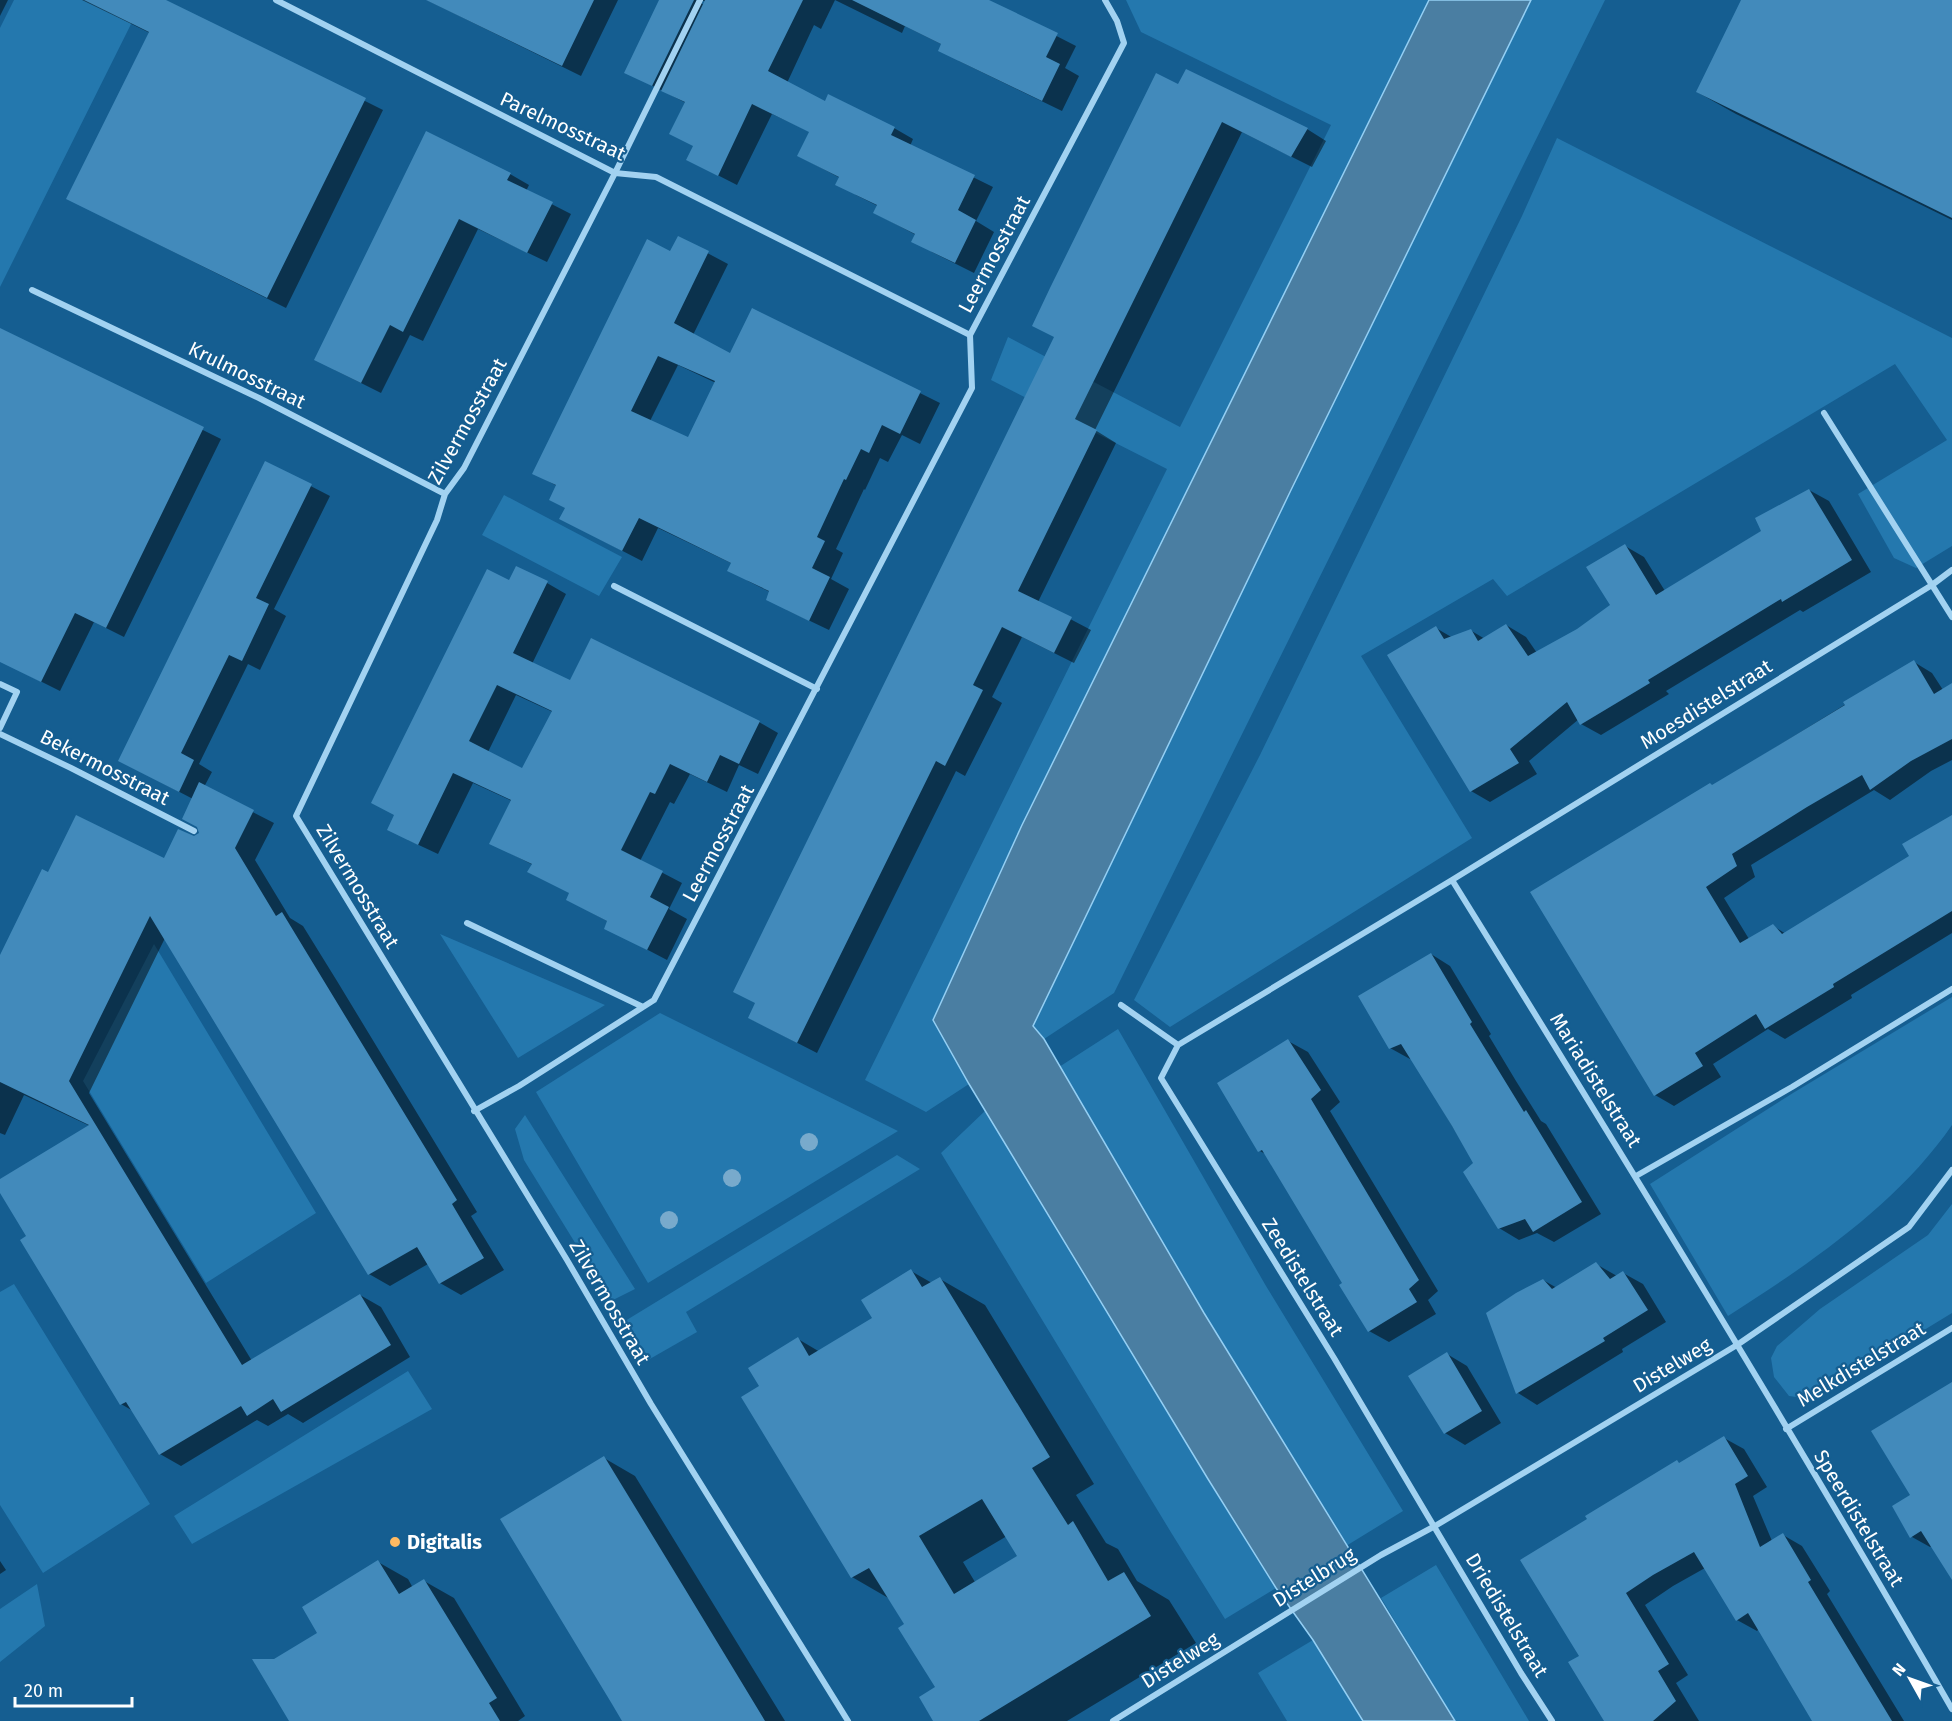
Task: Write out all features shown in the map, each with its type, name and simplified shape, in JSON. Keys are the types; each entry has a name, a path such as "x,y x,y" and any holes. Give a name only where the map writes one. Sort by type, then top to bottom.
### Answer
{"street":[{"name":"Parelmosstraat","path":"276,0 286,2 615,173 656,177 970,335"},
{"name":"Zilvermosstraat","path":"700,0 615,173 464,468 445,494 437,520 296,816 567,1260 670,1435 848,1721"},
{"name":"Leermosstraat","path":"474,1111 519,1086 654,1000 972,388 970,335 1124,43 1117,21 1105,0"},
{"name":"Krulmosstraat","path":"33,290 259,398 445,494"},
{"path":"1824,413 1952,618"},
{"name":"Moesdistelstraat","path":"1452,879 1932,585 1952,570"},
{"path":"614,586 817,689"},
{"path":"0,684 17,692 0,728"},
{"name":"Bekermosstraat","path":"0,734 194,831"},
{"path":"1121,1005 1178,1046 1452,879"},
{"name":"Mariadistelstraat","path":"1452,879 1636,1176 1737,1345"},
{"path":"467,923 643,1007"},
{"path":"1636,1176 1792,1087 1952,989"},
{"name":"Zeedistelstraat","path":"1178,1046 1161,1078 1435,1526"},
{"name":"Distelweg","path":"1382,1555 1435,1526 1737,1345 1909,1227 1952,1170"},
{"name":"Melkdistelstraat","path":"1786,1429 1952,1328"},
{"name":"Speerdistelstraat","path":"1737,1345 1952,1709"},
{"name":"Driedistelstraat","path":"1435,1526 1521,1673 1552,1721"},
{"name":"Distelbrug","path":"1264,1627 1382,1555"},
{"name":"Distelweg","path":"1113,1721 1264,1627"}],"shaded area":[{"path":"14,0 143,0 0,287 0,28"},
{"path":"1126,0 1429,0 1022,825 933,1019 969,1084 926,1112 865,1080 1167,469 991,380 1008,337 1180,427 1331,125 1141,32"},
{"path":"1429,0 1531,0 1291,490 1033,1026 1044,1039 1204,1313 1455,1721 1363,1721 1208,1479 969,1084 933,1020 1022,825"},
{"path":"1531,0 1605,0 1114,993 1044,1039 1033,1026 1291,490"},
{"path":"1557,138 1952,338 1952,546 1916,568 1894,558 1858,494 1947,440 1895,364 1507,596 1493,579 1361,656 1472,838 1170,1027 1134,1000 1260,755 1522,216"},
{"path":"504,495 622,557 599,596 482,535"},
{"path":"440,934 605,1005 518,1058"},
{"path":"154,944 316,1213 206,1283 83,1081"},
{"path":"1952,997 1952,1125 1905,1181 1850,1231 1789,1276 1728,1316 1650,1184 1793,1093"},
{"path":"660,1013 898,1131 648,1283 536,1092"},
{"path":"1118,1029 1266,1286 1403,1511 1346,1546 1204,1313 1059,1067"},
{"path":"986,1110 1276,1588 1225,1619 941,1153"},
{"path":"525,1115 635,1289 611,1301 524,1160 515,1129"},
{"path":"897,1155 920,1169 686,1312 697,1332 648,1360 625,1321"},
{"path":"1952,1204 1952,1313 1811,1399 1789,1396 1774,1377 1771,1358 1777,1346 1820,1309 1928,1235"},
{"path":"14,1284 150,1504 43,1573 0,1505 0,1292"},
{"path":"408,1371 432,1409 192,1544 174,1516"},
{"path":"1436,1565 1529,1721 1455,1721 1381,1598"},
{"path":"37,1584 45,1626 0,1662 0,1609"},
{"path":"1313,1640 1363,1721 1287,1721 1258,1673"}],"building":[{"path":"84,0 166,0 366,98 267,298 66,199 149,32"},
{"path":"426,0 594,0 562,66"},
{"path":"659,0 694,0 652,86 624,73"},
{"path":"705,0 803,0 768,71 825,101 828,94 895,127 891,135 975,175 958,210 976,220 955,263 911,242 915,234 873,213 877,205 835,185 839,177 797,156 809,132 752,104 718,176 686,160 693,146 669,134 685,102 661,91"},
{"path":"852,0 989,0 1058,33 1046,57 1060,64 1042,101 938,51 941,44"},
{"path":"1741,0 1952,0 1952,218 1696,92"},
{"path":"1186,69 1308,128 1291,157 1222,122 1075,419 1097,430 1018,591 1072,617 1054,653 1002,627 973,685 983,690 945,766 936,761 797,1043 748,1018 755,1003 733,992 1054,337 1032,326 1050,288 1156,73 1178,84"},
{"path":"426,131 511,173 507,180 553,202 527,253 459,219 403,332 390,325 361,383 314,360"},
{"path":"678,236 709,251 674,323 730,353 752,308 921,391 900,434 882,425 869,453 861,449 846,480 844,479 817,537 825,541 812,568 830,577 809,621 766,600 769,591 727,571 731,563 639,518 622,551 559,519 565,508 549,500 556,485 532,474 647,239 670,251","holes":["658,356 715,381 688,437 631,411"]},
{"path":"0,328 204,427 106,628 75,613 41,682 0,662"},
{"path":"265,461 312,484 256,598 269,604 242,661 229,655 181,753 194,760 179,792 118,761"},
{"path":"1809,489 1852,560 1782,602 1781,599 1648,680 1650,683 1580,725 1567,702 1510,749 1519,763 1470,792 1387,655 1436,626 1444,639 1471,629 1478,641 1506,624 1528,656 1577,629 1610,605 1586,567 1625,544 1656,595 1761,531 1755,518"},
{"path":"516,566 548,581 513,653 570,680 591,638 760,721 739,764 720,755 707,782 670,764 655,794 650,792 621,850 663,871 650,897 669,907 647,950 604,929 607,921 566,900 569,893 527,872 532,864 489,844 511,800 453,773 418,845 387,830 394,815 371,803 487,569 509,580","holes":["497,685 552,711 522,768 469,741"]},
{"path":"1914,660 1934,694 1952,683 1952,739 1911,761 1870,790 1862,775 1807,807 1732,854 1737,866 1706,887 1740,943 1773,924 1782,934 1909,856 1902,844 1952,815 1952,911 1765,1029 1756,1014 1695,1053 1703,1066 1654,1096 1530,892 1710,783 1712,785 1779,745 1845,705 1843,702"},
{"path":"199,782 254,810 235,848 276,916 282,912 457,1200 452,1204 484,1258 439,1284 417,1247 368,1275 150,916 69,1081 242,1365 360,1294 391,1345 281,1412 273,1399 247,1416 241,1406 159,1455 126,1402 120,1405 20,1240 26,1236 0,1193 0,1179 89,1125 0,1082 0,955 42,869 48,872 76,815 164,858 178,829 194,836 199,833 197,827 182,819"},
{"path":"1431,953 1472,1022 1470,1024 1582,1202 1533,1232 1525,1219 1498,1229 1463,1172 1473,1163 1452,1126 1401,1044 1389,1049 1358,996"},
{"path":"1288,1039 1321,1090 1311,1099 1419,1280 1409,1289 1417,1302 1368,1332 1339,1285 1342,1283 1262,1150 1258,1152 1217,1083"},
{"path":"1596,1262 1610,1279 1623,1271 1648,1310 1603,1338 1605,1341 1516,1394 1486,1313 1516,1293 1543,1279 1552,1289"},
{"path":"911,1269 922,1287 940,1277 1050,1457 1032,1468 1068,1525 1073,1521 1108,1581 1124,1572 1151,1616 979,1721 933,1721 919,1697 935,1687 898,1628 904,1624 869,1568 851,1578 741,1397 759,1386 748,1368 798,1337 809,1356 872,1318 861,1300","holes":["982,1499 1017,1556 954,1594 919,1536"]},
{"path":"1447,1352 1482,1411 1444,1434 1408,1376"},
{"path":"1952,1382 1952,1580 1921,1531 1910,1538 1892,1506 1910,1495 1871,1431"},
{"path":"1724,1436 1748,1476 1735,1484 1760,1547 1783,1533 1811,1580 1808,1582 1892,1721 1812,1721 1748,1613 1736,1621 1694,1552 1626,1593 1669,1664 1658,1671 1676,1701 1653,1721 1604,1721 1568,1662 1579,1656 1520,1560 1587,1519 1585,1516 1677,1460 1679,1463"},
{"path":"604,1456 765,1721 622,1721 500,1519"},
{"path":"378,1560 399,1594 424,1579 497,1698 489,1703 500,1721 289,1721 252,1659 274,1659 317,1633 302,1607"}],"place":[{"name":"Digitalis","path":"395,1542"}]}
